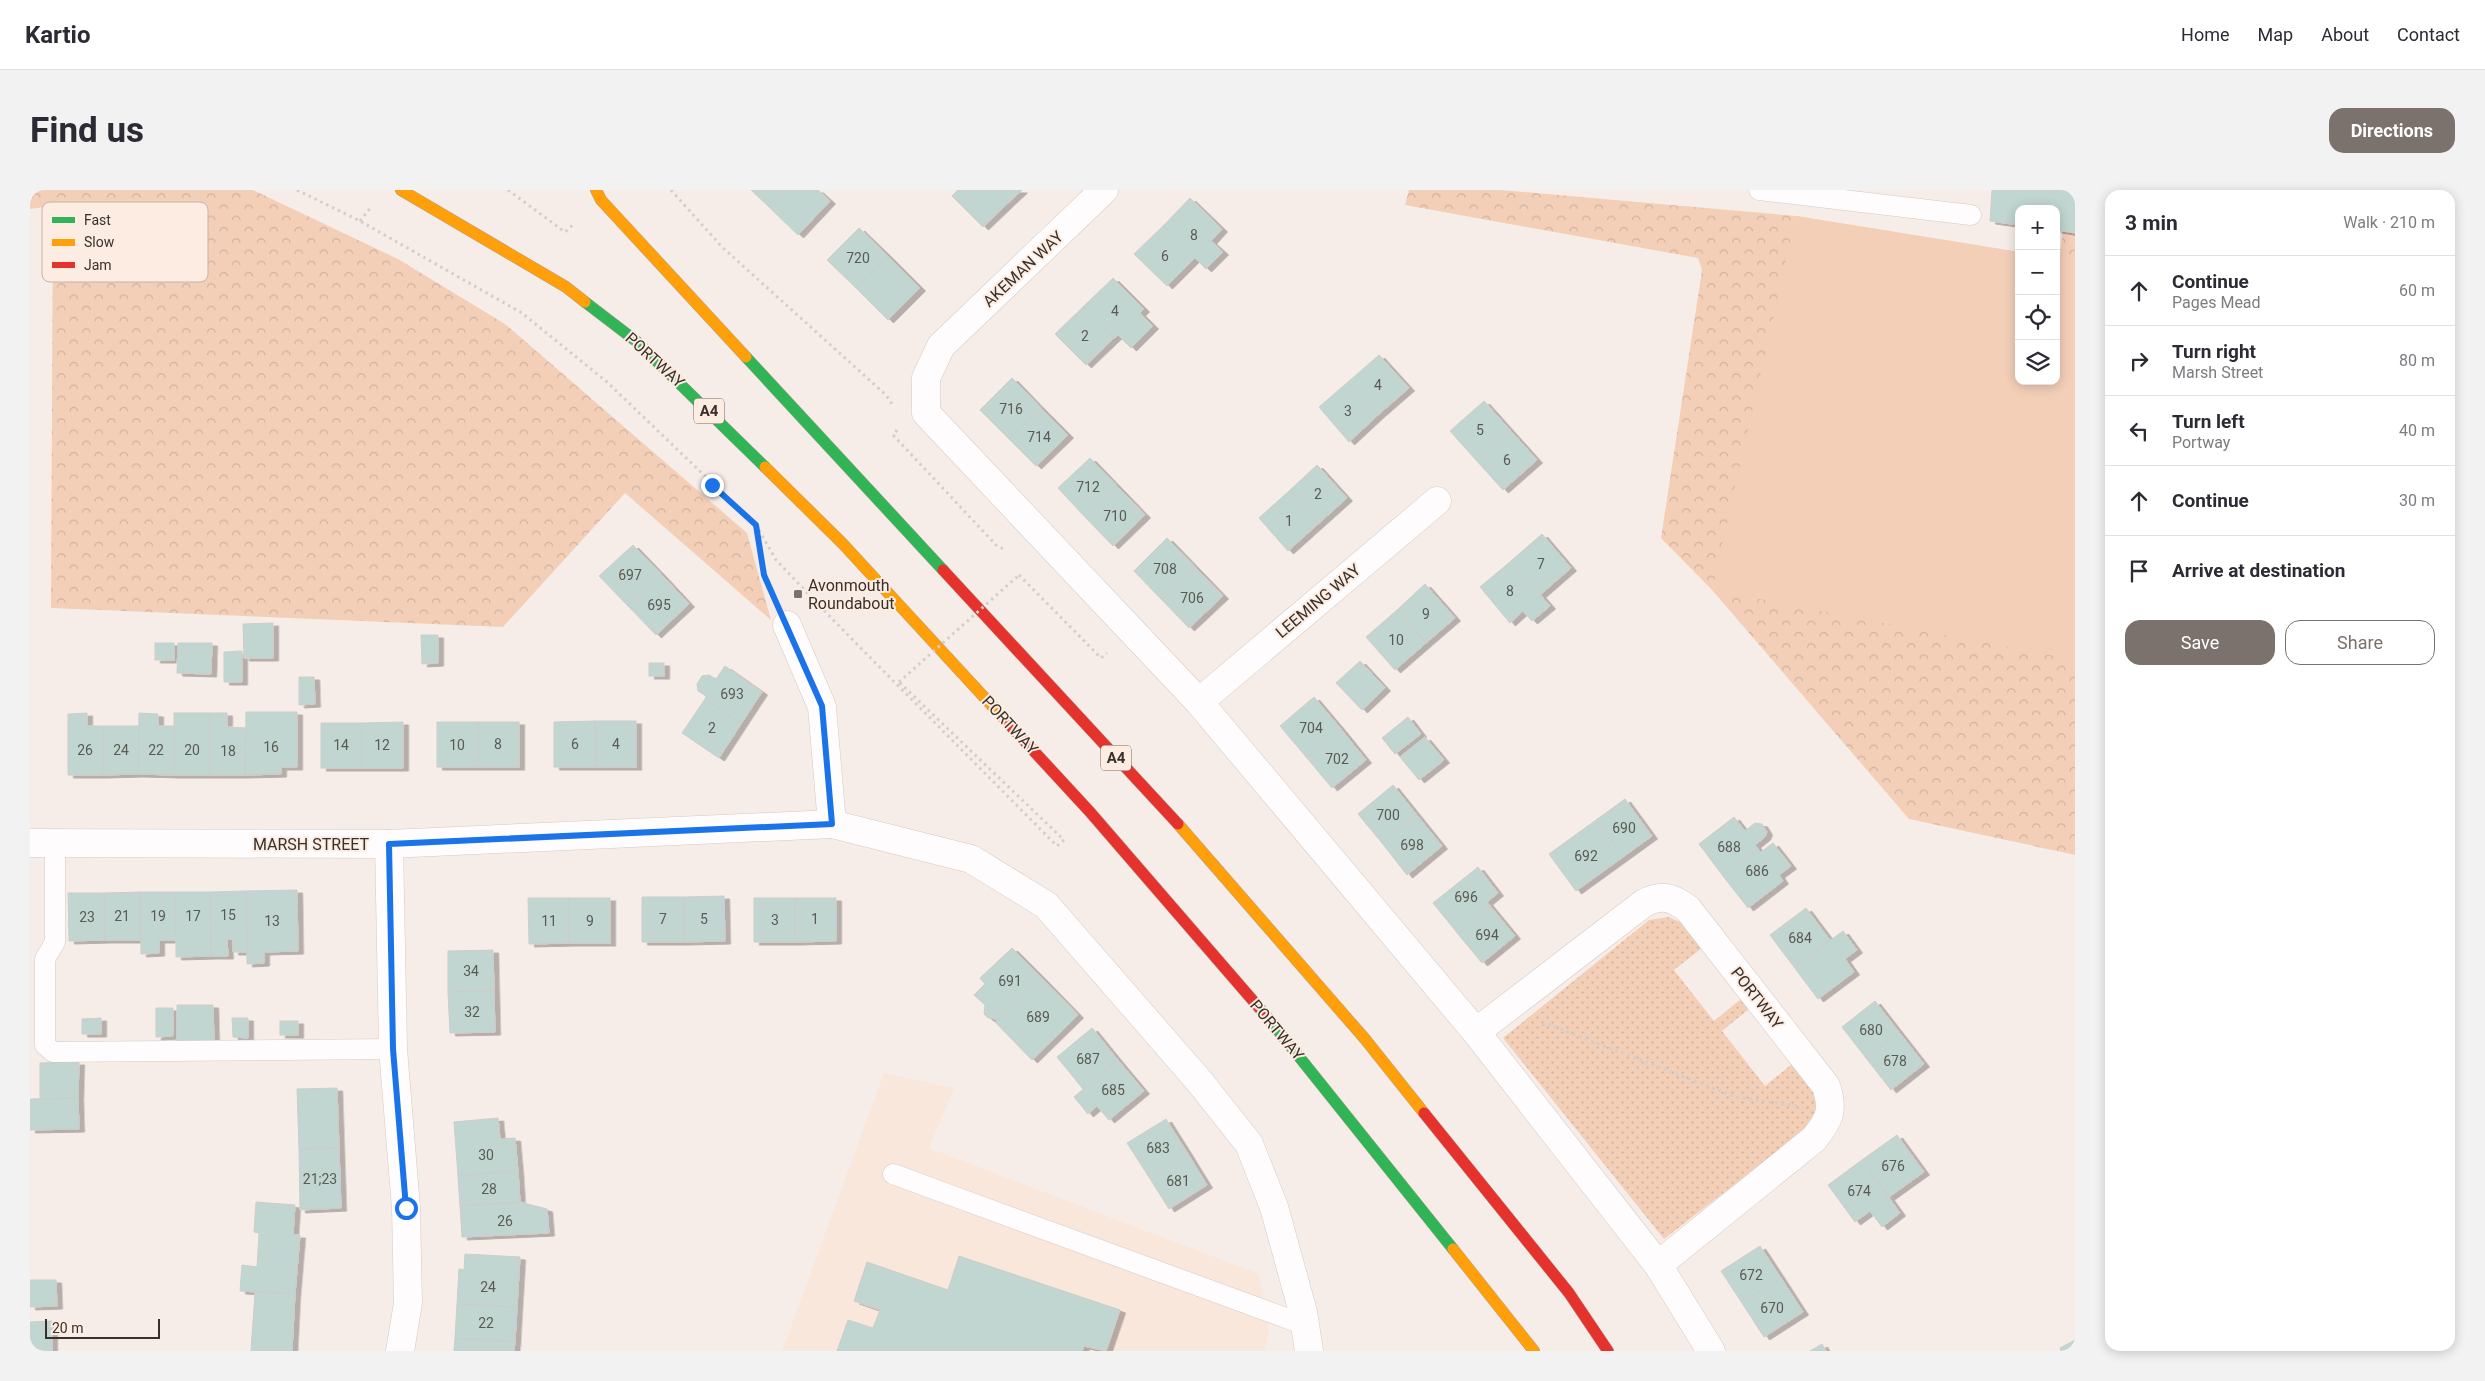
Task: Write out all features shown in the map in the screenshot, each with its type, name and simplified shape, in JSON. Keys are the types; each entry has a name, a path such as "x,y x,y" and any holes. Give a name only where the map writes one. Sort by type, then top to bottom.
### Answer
{"highway":[{"name":"PORTWAY","path":"401,190 566,287 636,341 843,544 1090,812 1275,1026 1534,1351"},
{"name":"A4","path":"599,195 1234,889 1371,1047 1568,1293 1608,1351"}],"street":[{"name":"AKEMAN WAY","path":"1104,190 941,346 926,378 926,413 1199,702"},
{"name":"LEEMING WAY","path":"1199,702 1437,501"},
{"path":"787,625 822,706 832,824 970,859 1046,905 1194,1075 1249,1144 1274,1207 1307,1338"},
{"path":"1199,702 1476,1032 1658,1265 1711,1351"},
{"name":"MARSH STREET","path":"42,843 389,844 832,824"},
{"path":"389,844 393,1049 406,1208 408,1303 400,1351"},
{"name":"PORTWAY","path":"1476,1032 1644,903 1656,898 1668,899 1678,902 1688,909 1826,1086 1831,1103"},
{"path":"1658,1265 1814,1139 1830,1115 1831,1103"}],"lane":[{"path":"1759,190 1971,215"},
{"path":"42,843 55,942 45,959 44,1045 49,1050 53,1052 393,1049"},
{"path":"893,1174 1307,1338"}],"path":[{"path":"297,190 360,221 522,313 607,382 712,485 756,525 776,560 1057,846 1064,840 899,682 1019,575"},
{"path":"508,190 565,232 599,195"},
{"path":"671,190 722,247 886,395 894,408"},
{"path":"898,428 893,435 997,546 1016,553"},
{"path":"756,525 764,575 787,625"},
{"path":"1536,1024 1550,1025 1736,1097 1794,1106 1831,1103"}],"shaded area":[{"path":"884,1073 954,1088 929,1148 1259,1274 1269,1331 1265,1351 782,1351"}],"green space":[{"path":"30,190 253,190 398,259 505,324 747,533 771,620 625,493 503,627 51,608 53,282 208,282 208,202 42,202 42,207 30,209"},
{"path":"1409,190 1500,190 1796,216 2015,251 2015,385 2060,385 2060,251 2063,231 2075,233 2075,855 1909,819 1712,590 1661,538 1702,270 1698,258 1405,205"},
{"path":"1796,216 2015,251 2015,385 2060,385 2060,259 2075,261 2075,660 1712,590"},
{"path":"1669,917 1682,923 1702,948 1674,970 1714,1021 1741,999 1749,1009 1722,1031 1765,1086 1792,1064 1811,1086 1819,1102 1810,1126 1664,1239 1503,1038 1649,920"}],"building":[{"path":"751,190 784,190 768,206"},
{"path":"784,190 818,190 830,201 798,235 768,206"},
{"path":"958,190 996,190 1008,203 983,227 952,196"},
{"path":"996,190 1022,190 1008,203"},
{"path":"1992,190 2075,190 2075,233 2060,231 2060,205 2015,205 2015,224 1990,221"},
{"path":"1190,198 1222,229 1211,241 1223,252 1206,269 1163,226"},
{"path":"1163,226 1195,258 1167,286 1134,254"},
{"path":"859,228 888,256 856,288 827,260"},
{"path":"888,256 920,288 888,320 856,288"},
{"path":"1113,278 1144,309 1140,313 1153,326 1131,348 1118,335 1114,338 1084,306"},
{"path":"1084,306 1114,338 1086,365 1055,334"},
{"path":"1379,355 1409,388 1378,415 1348,382"},
{"path":"1012,378 1041,408 1009,439 980,410"},
{"path":"1348,382 1378,415 1349,442 1319,407"},
{"path":"1484,401 1510,430 1476,460 1450,431"},
{"path":"1041,408 1068,435 1036,466 1009,439"},
{"path":"1510,430 1537,460 1503,490 1476,460"},
{"path":"1090,458 1117,486 1085,517 1058,488"},
{"path":"1317,465 1347,498 1318,524 1289,491"},
{"path":"1117,486 1145,515 1113,546 1085,517"},
{"path":"1289,491 1318,524 1288,551 1259,518"},
{"path":"1542,534 1571,568 1540,595 1511,561"},
{"path":"1167,538 1196,568 1162,600 1134,571"},
{"path":"633,545 661,574 628,606 599,576"},
{"path":"1511,561 1550,606 1532,621 1523,611 1510,623 1480,587"},
{"path":"1196,568 1223,596 1189,628 1162,600"},
{"path":"661,574 689,604 656,635 628,606"},
{"path":"1425,584 1455,618 1426,643 1397,610"},
{"path":"1397,610 1426,643 1395,670 1366,637"},
{"path":"273,623 273,658 244,658 243,624"},
{"path":"421,635 438,635 438,663 422,664"},
{"path":"155,643 174,643 174,660 155,660"},
{"path":"178,643 212,643 211,674 177,673"},
{"path":"242,651 242,682 224,682 224,652"},
{"path":"1360,661 1385,688 1362,710 1336,683"},
{"path":"649,663 664,663 664,676 649,676"},
{"path":"725,666 762,692 741,724 705,699 706,696 698,691 697,684 702,676 709,675 716,679"},
{"path":"299,677 314,677 315,704 299,705"},
{"path":"1314,697 1341,729 1307,758 1280,726"},
{"path":"705,699 741,724 719,758 682,733"},
{"path":"246,712 297,712 297,767 281,767 281,774 245,775"},
{"path":"87,713 87,726 103,726 103,775 68,775 68,714"},
{"path":"139,713 158,714 158,726 174,726 174,775 138,774"},
{"path":"174,713 210,713 210,775 174,775"},
{"path":"210,713 227,713 227,727 246,728 245,775 210,775"},
{"path":"1408,717 1421,734 1395,754 1382,738"},
{"path":"595,721 636,721 636,767 595,767"},
{"path":"595,721 595,767 554,767 554,722"},
{"path":"403,722 403,768 362,768 362,723"},
{"path":"437,722 478,722 478,767 437,767"},
{"path":"478,722 519,722 519,767 478,767"},
{"path":"321,723 362,723 362,768 321,768"},
{"path":"103,726 139,726 138,774 103,775"},
{"path":"1341,729 1366,760 1332,788 1307,758"},
{"path":"1425,737 1444,760 1419,780 1400,757"},
{"path":"1393,785 1417,815 1382,843 1358,814"},
{"path":"1625,799 1652,836 1623,857 1596,820"},
{"path":"1417,815 1442,846 1407,875 1382,843"},
{"path":"1734,817 1745,831 1755,823 1762,824 1767,832 1765,837 1755,845 1758,849 1723,876 1699,844"},
{"path":"1596,820 1623,857 1576,891 1549,854"},
{"path":"1773,843 1791,866 1779,875 1783,881 1748,908 1723,876 1758,849 1761,852"},
{"path":"1478,867 1498,893 1487,902 1491,907 1458,934 1433,903"},
{"path":"297,890 298,951 264,952 264,963 247,964 246,891"},
{"path":"246,891 247,952 233,952 233,939 227,939 228,956 211,956 210,892"},
{"path":"140,892 176,892 176,940 159,940 159,953 141,954"},
{"path":"140,892 140,940 105,940 104,893"},
{"path":"176,892 210,892 211,956 176,957"},
{"path":"68,893 104,893 105,940 69,941"},
{"path":"724,896 725,941 684,942 683,897"},
{"path":"642,897 683,897 684,942 642,942"},
{"path":"528,898 569,898 569,943 529,944"},
{"path":"569,898 610,898 610,943 569,943"},
{"path":"754,898 795,898 795,942 754,942"},
{"path":"795,898 836,898 836,941 795,942"},
{"path":"1491,907 1515,936 1482,963 1458,934"},
{"path":"1806,908 1830,940 1794,967 1770,935"},
{"path":"1843,931 1857,950 1845,959 1854,972 1818,999 1794,967"},
{"path":"1012,948 1041,977 998,1019 988,1018 984,1014 985,1005 974,995 985,984 980,978"},
{"path":"493,950 494,991 448,992 448,951"},
{"path":"1041,977 1078,1015 1032,1060 995,1022"},
{"path":"494,991 495,1032 450,1033 448,992"},
{"path":"1875,1001 1899,1032 1866,1058 1842,1027"},
{"path":"177,1005 213,1005 214,1041 177,1041"},
{"path":"156,1008 173,1008 173,1036 156,1037"},
{"path":"101,1018 101,1034 82,1034 82,1019"},
{"path":"232,1018 248,1018 248,1038 233,1037"},
{"path":"280,1021 298,1021 298,1035 280,1035"},
{"path":"1092,1028 1118,1060 1083,1089 1057,1057"},
{"path":"1899,1032 1924,1064 1891,1090 1866,1058"},
{"path":"1118,1060 1144,1091 1109,1120 1097,1106 1088,1114 1074,1097"},
{"path":"79,1062 78,1098 40,1099 40,1063"},
{"path":"337,1088 339,1148 299,1149 297,1089"},
{"path":"78,1098 79,1129 30,1130 30,1099"},
{"path":"498,1118 500,1139 515,1138 518,1171 458,1176 454,1122"},
{"path":"1166,1119 1188,1154 1149,1177 1127,1143"},
{"path":"1897,1135 1924,1172 1889,1197 1862,1160"},
{"path":"339,1148 341,1208 300,1210 299,1149"},
{"path":"1188,1154 1207,1185 1169,1209 1149,1177"},
{"path":"1862,1160 1900,1213 1882,1227 1870,1211 1855,1222 1828,1185"},
{"path":"518,1171 520,1202 460,1206 458,1176"},
{"path":"256,1202 295,1205 293,1235 300,1235 295,1294 240,1291 242,1265 257,1267 259,1233 254,1232"},
{"path":"520,1202 547,1209 549,1233 462,1237 460,1206"},
{"path":"1760,1246 1781,1278 1742,1303 1721,1271"},
{"path":"465,1254 520,1257 517,1307 457,1304 459,1269 464,1270"},
{"path":"959,1256 1120,1310 1106,1351 1084,1346 1082,1351 837,1351 848,1320 873,1328 880,1310 854,1301 867,1262 948,1290"},
{"path":"1781,1278 1803,1312 1764,1337 1742,1303"},
{"path":"30,1280 56,1280 57,1306 30,1307"},
{"path":"255,1292 295,1294 292,1351 251,1351"},
{"path":"457,1304 517,1307 515,1342 455,1338"},
{"path":"52,1321 52,1351 30,1351 30,1322"},
{"path":"455,1338 515,1342 514,1351 454,1351"},
{"path":"2075,1340 2075,1351 2061,1351 2060,1348"},
{"path":"1822,1344 1826,1351 1810,1351"}],"traffic: fast":[{"path":"585,302 636,341 765,467"},
{"path":"746,357 943,570"},
{"path":"1268,1018 1453,1249"}],"traffic: slow":[{"path":"401,190 566,287 585,302"},
{"path":"596,190 601,200 746,357"},
{"path":"765,467 843,544 1007,722"},
{"path":"1178,824 1365,1039 1424,1113"},
{"path":"1453,1249 1534,1351"}],"traffic: jam":[{"path":"943,570 1178,824"},
{"path":"1007,722 1090,812 1268,1018"},
{"path":"1424,1113 1569,1293 1608,1351"}],"place":[{"name":"Avonmouth Roundabout","path":"798,594"}],"route":[{"path":"406,1208 393,1049 389,844 832,824 822,706 764,575 756,525 712,485"}]}
